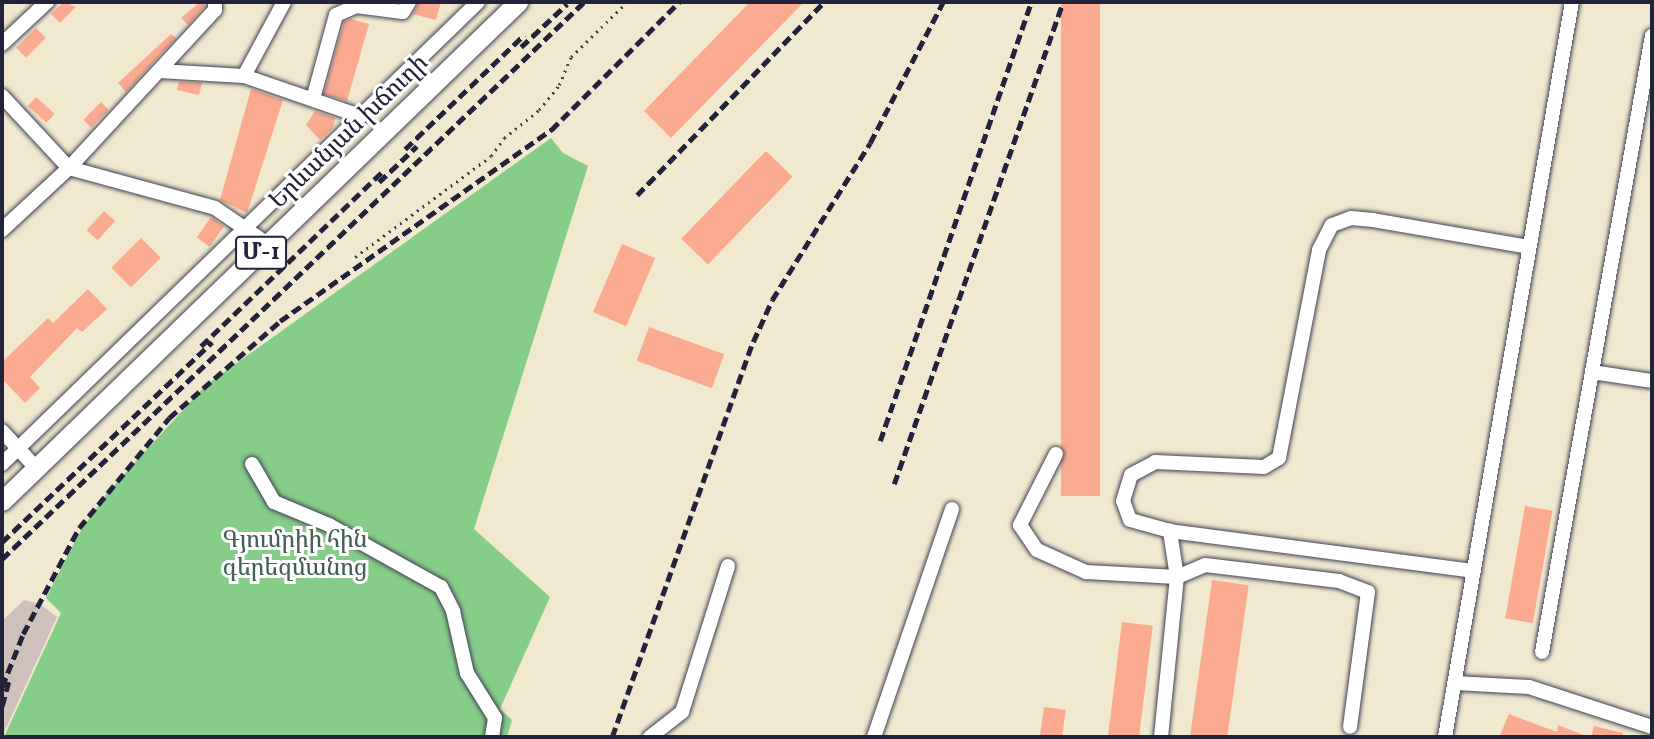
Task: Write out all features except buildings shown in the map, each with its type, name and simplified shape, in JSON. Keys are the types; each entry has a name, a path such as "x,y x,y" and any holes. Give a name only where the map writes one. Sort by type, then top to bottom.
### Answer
{"highway":[{"name":"Երևանյան խճուղի","path":"2,501 518,2"}],"street":[{"path":"2,44 47,2"},
{"path":"2,230 69,168 215,10 215,2"},
{"path":"244,76 284,2"},
{"path":"313,99 336,16 356,6 403,12 409,2"},
{"path":"2,464 249,228 478,2"},
{"path":"1445,737 1570,3"},
{"path":"1542,652 1652,36"},
{"path":"159,71 244,76 360,116"},
{"path":"2,96 69,168 215,208 249,228 269,245"},
{"path":"1473,570 1170,531 1130,520 1123,502 1131,475 1155,462 1264,467 1279,458 1319,250 1332,225 1352,218 1373,220 1529,247"},
{"path":"1592,372 1652,381"},
{"path":"2,431 36,468"},
{"path":"1056,454 1020,525 1037,550 1086,572 1177,577 1205,565 1339,581 1368,592 1350,727"},
{"path":"253,464 274,502 329,525 441,587 453,611 467,673 495,718 492,737"},
{"path":"874,737 952,509"},
{"path":"1161,737 1177,577 1170,531"},
{"path":"650,737 682,712 728,566"},
{"path":"1455,682 1529,687 1652,727"}],"path":[{"path":"355,257 491,156 505,138 539,110 559,85 571,57 627,2"}],"shaded area":[{"path":"24,600 40,604 57,617 2,737 2,621"}],"green space":[{"name":"Գյումրիի հին գերեզմանոց","path":"551,138 563,153 588,166 474,529 550,597 500,709 512,720 507,737 4,737 61,613 46,598 80,532 107,493 206,385"}],"railway":[{"path":"2,559 584,2"},
{"path":"2,687 23,634 79,528 169,418 280,321 551,130 679,2"},
{"path":"637,195 824,2"},
{"path":"612,737 753,342 772,300 870,143 943,2"},
{"path":"880,441 1031,2"},
{"path":"894,484 1063,2"},
{"path":"521,47 567,4"},
{"path":"405,149 524,35"},
{"path":"379,182 417,146"},
{"path":"201,346 383,171"},
{"path":"2,542 212,342"},
{"path":"2,706 10,677"}]}
